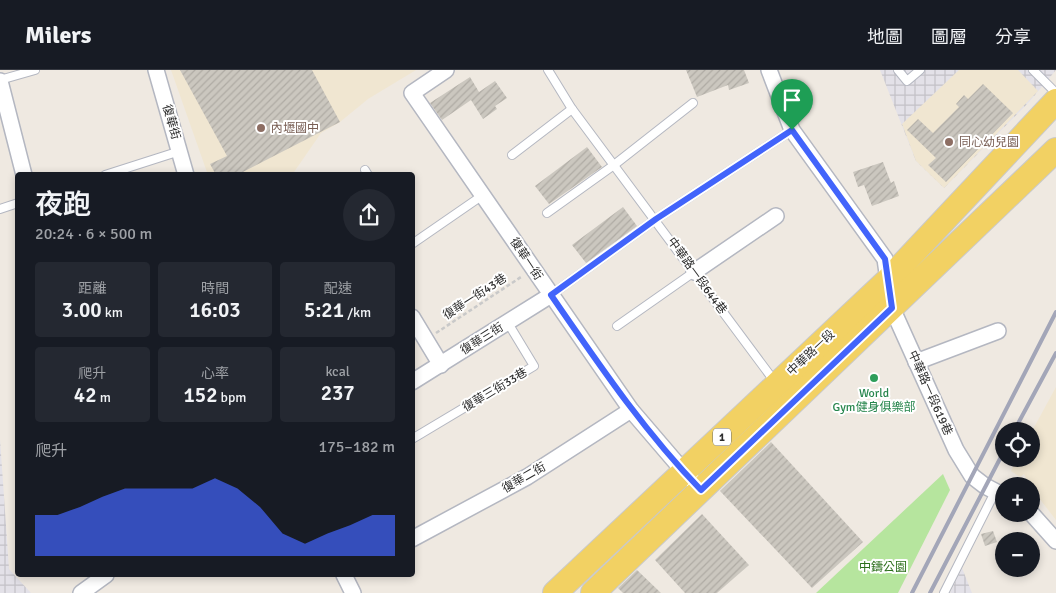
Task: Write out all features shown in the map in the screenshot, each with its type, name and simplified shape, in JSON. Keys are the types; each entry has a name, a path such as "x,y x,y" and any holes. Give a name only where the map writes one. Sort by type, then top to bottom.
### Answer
{"main road":[{"name":"中華路一段","path":"556,593 887,281 1056,101"},
{"name":"中華路一段","path":"593,593 1056,150"}],"street":[{"name":"復華街","path":"156,70 185,172"},
{"name":"復華一街","path":"446,70 412,94 631,410 701,490"},
{"name":"中華路一段619巷","path":"769,70 792,130 885,259 892,308 956,450 972,476 995,491"},
{"path":"0,80 23,172"},
{"path":"694,272 776,216"},
{"name":"復華三街","path":"415,380 551,295"},
{"path":"415,321 441,365"},
{"path":"916,362 998,330"},
{"name":"復華二街","path":"415,537 527,477 631,410"},
{"path":"1039,522 1056,541"},
{"path":"80,593 103,577"},
{"path":"346,577 353,593"}],"lane":[{"path":"0,80 35,70"},
{"name":"中華路一段644巷","path":"548,70 572,109 656,219 777,385"},
{"path":"898,70 908,81 920,70"},
{"path":"1033,70 1056,93"},
{"path":"547,213 693,103"},
{"path":"512,154 572,109"},
{"path":"551,295 656,219 792,130"},
{"path":"114,172 180,151"},
{"path":"415,242 483,195"},
{"path":"0,209 15,204"},
{"path":"617,326 694,272"},
{"name":"復華三街33巷","path":"415,437 534,366 508,323"},
{"path":"944,593 995,503"}],"path":[{"name":"復華一街43巷","path":"426,340 533,269"}],"shaded area":[{"name":"內壢國中","path":"171,70 416,70 368,99 340,122 321,133 294,172 207,172"},
{"name":"同心幼兒園","path":"880,70 1056,70 1029,102 944,188 916,161"},
{"name":"同心幼兒園","path":"959,70 1018,70 1038,91 944,188 916,161 902,124"},
{"path":"1056,387 1056,520 1040,499 1040,477 1026,477 1024,474 1020,477 1011,471 1013,467 1040,467 1040,422 1037,422"},
{"path":"0,439 9,569 31,593 0,593"},
{"path":"962,568 972,593 950,593"}],"green space":[{"name":"中鑄公園","path":"943,474 950,490 898,593 816,593"}],"building":[{"name":"內壢國中","path":"180,70 312,70 340,122 243,172 214,172 210,164 227,156"},
{"path":"686,70 744,70 749,83 729,90 728,85 697,97"},
{"path":"470,77 479,92 495,81 507,98 495,106 497,109 483,119 471,100 442,120 430,103"},
{"name":"同心幼兒園","path":"983,84 1013,113 946,182 928,165 936,158 907,130 918,119 933,133 959,107 956,104 964,95 968,99"},
{"path":"587,147 602,167 549,204 535,186"},
{"path":"883,162 891,183 894,181 899,196 872,206 864,185 858,187 853,172"},
{"path":"623,207 637,226 586,263 572,245"},
{"path":"771,442 863,542 812,588 720,491"},
{"path":"702,514 749,565 717,593 685,593 655,560"},
{"path":"993,531 995,543 985,546 981,534"},
{"path":"637,570 661,593 623,593 618,588"}],"railway":[{"path":"912,593 1056,312"},
{"path":"1019,422 1056,353"},
{"path":"930,593 996,467"}],"place":[{"name":"內壢國中","path":"261,128"},
{"name":"同心幼兒園","path":"949,142"},
{"name":"World Gym健身俱樂部","path":"874,378"}],"route":[{"path":"792,130 885,259 892,308 701,490 631,410 551,295 656,219 792,130"}]}
